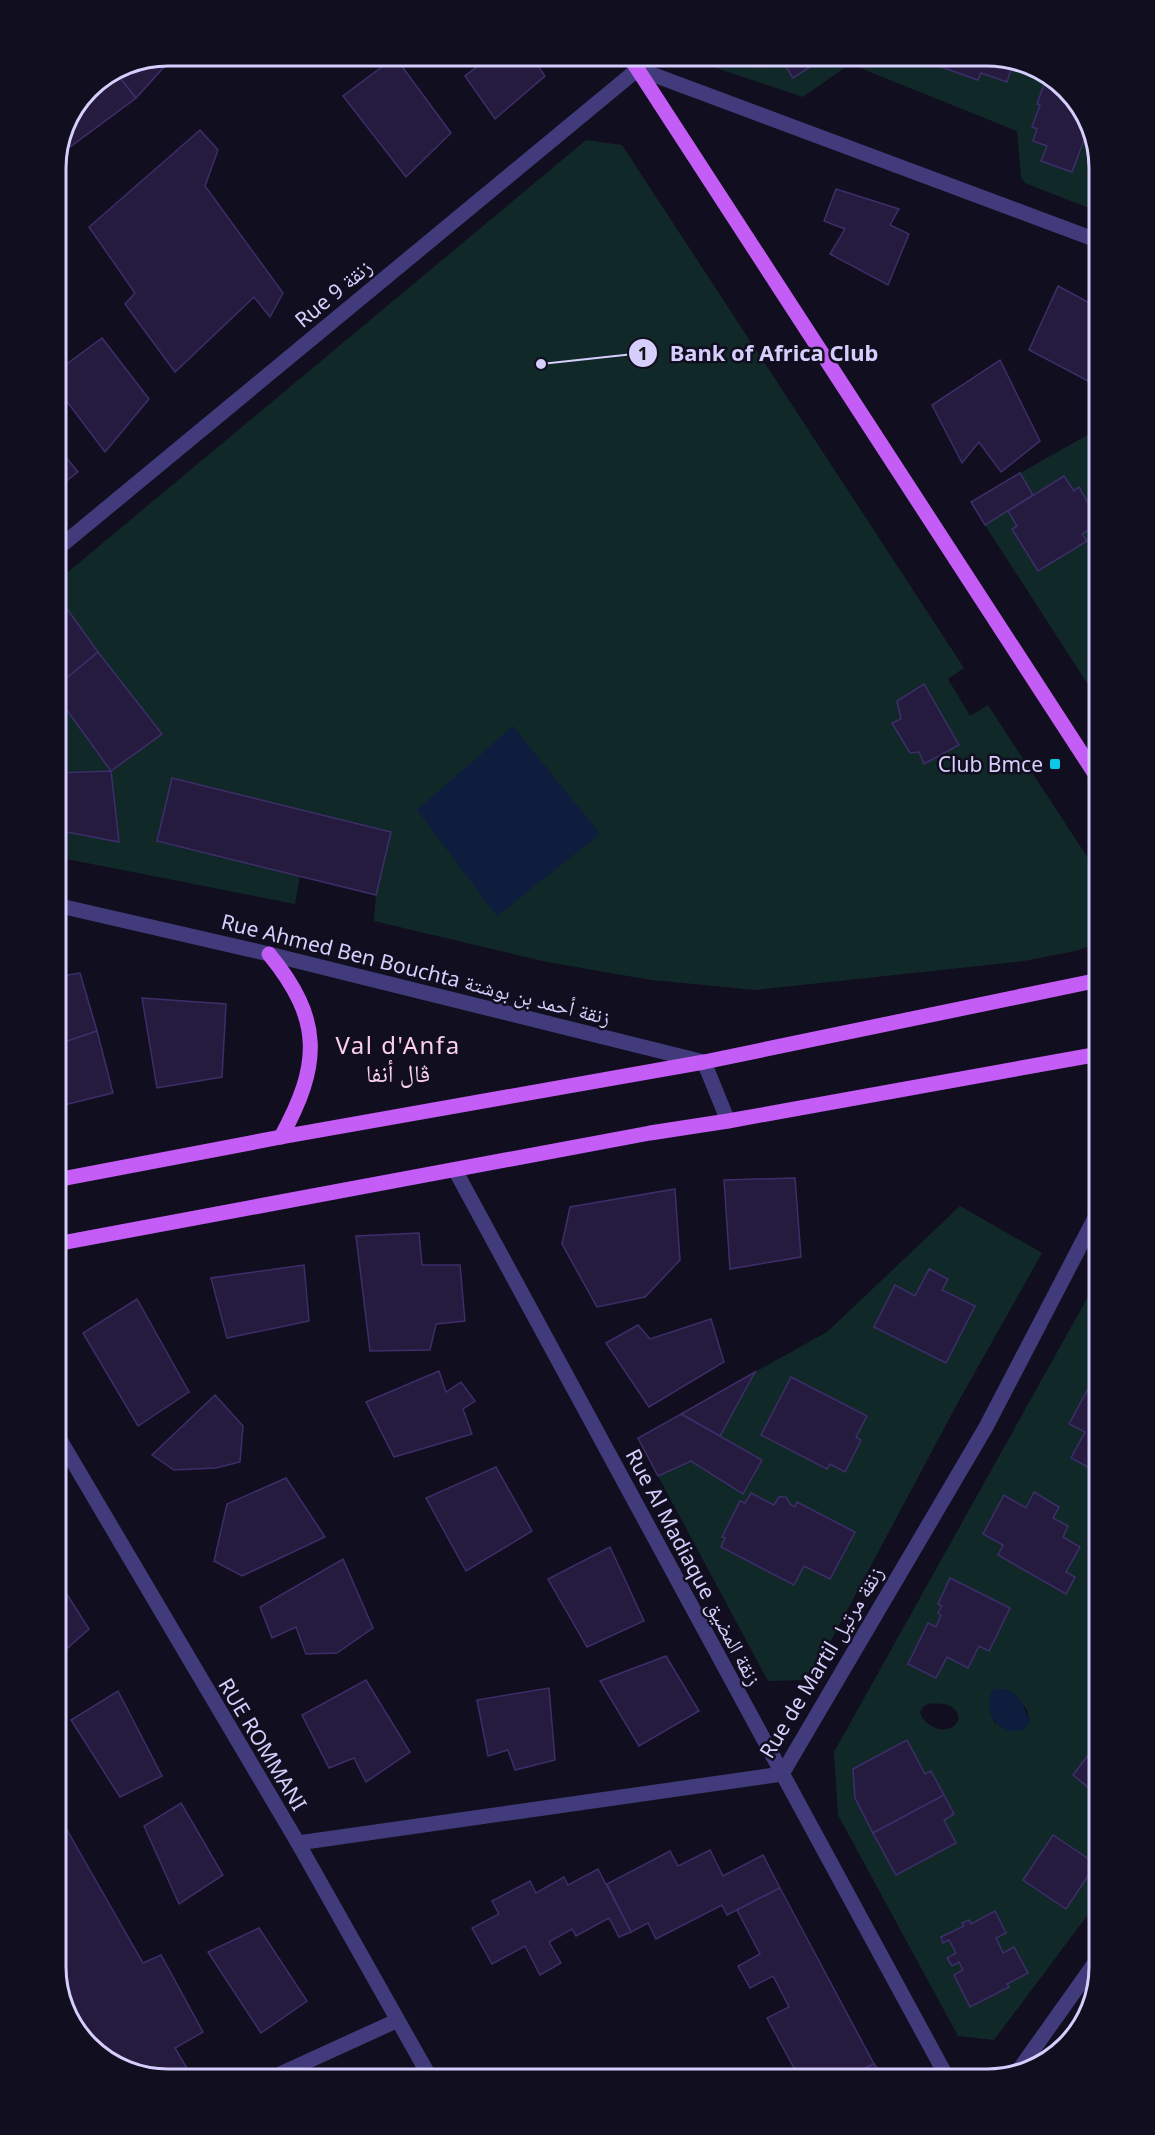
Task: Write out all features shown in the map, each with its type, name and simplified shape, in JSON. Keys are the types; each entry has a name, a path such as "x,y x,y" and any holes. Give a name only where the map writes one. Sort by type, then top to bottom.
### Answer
{"main road":[{"path":"637,66 1089,763"},
{"path":"269,954 286,975 299,997 310,1036 307,1076 302,1095 281,1137"},
{"path":"66,1178 281,1137 704,1062 1089,982"},
{"path":"66,1242 650,1133 1089,1056"}],"street":[{"name":"Rue 9 زنقة","path":"66,542 629,66"},
{"path":"644,66 1089,237"},
{"name":"Rue Ahmed Ben Bouchta زنقة أحمد بن بوشتة","path":"66,907 269,954 704,1062"},
{"path":"704,1062 728,1121"},
{"name":"Rue Al Madiaque زنقة المضيق","path":"455,1170 943,2069"},
{"name":"Rue de Martil زنقة مرتيل","path":"298,1844 782,1774 986,1427 1089,1231"},
{"name":"RUE ROMMANI","path":"66,1450 298,1844 425,2069"},
{"path":"1025,2061 1089,1973"},
{"path":"290,2069 396,2020"}],"green space":[{"path":"710,66 786,66 793,77 811,66 847,66 803,97"},
{"path":"855,66 938,66 978,80 981,73 1006,82 1011,69 1038,80 1044,84 1032,127 1037,129 1033,141 1047,146 1042,161 1072,172 1085,141 1089,168 1089,208 1025,183 1021,177 1017,131"},
{"path":"586,140 622,145 964,668 948,679 970,716 988,705 1089,860 1089,946 1024,961 756,990 651,980 547,962 374,921 376,895 300,876 295,904 66,859 66,574"},
{"path":"1089,434 1089,504 1079,488 1074,491 1065,476 1033,495 1020,473"},
{"path":"1008,511 1017,526 1012,529 1038,571 1086,542 1082,534 1089,529 1089,686 985,525"},
{"path":"960,1206 1042,1253 956,1406 810,1680 768,1681 658,1476 691,1461 744,1494 762,1460 720,1436 755,1372 827,1332","holes":["929,1269 947,1279 942,1290 975,1306 946,1363 875,1327 895,1286 915,1296","791,1377 867,1416 856,1437 827,1469 762,1435"]},
{"path":"1089,1295 1089,1390 1069,1423 1085,1432 1071,1458 1089,1468 1089,1753 1073,1775 1089,1788 1089,1859 1053,1835 1023,1880 1065,1909 1089,1874 1089,1913 994,2040 958,2036 838,1815 834,1752","holes":["1034,1493 1059,1507 1053,1518 1068,1526 1063,1537 1080,1547 1066,1572 1075,1577 1066,1594 998,1555 1003,1545 983,1534 1004,1496 1026,1508","951,1579 989,1651 979,1646 968,1667 947,1657 936,1678 908,1664 928,1624 936,1627 941,1615 938,1613 942,1606 938,1603","994,1689 998,1689 1026,1708 1030,1721 995,1723 990,1711 990,1698","928,1704 954,1708 958,1722 950,1728 934,1728 925,1721 920,1712","995,1911 1006,1932 996,1938 1003,1953 1014,1947 1027,1973 1007,1984 1009,1987 970,2007 954,1975 963,1970 959,1962 952,1965 947,1958 956,1953 949,1940 943,1943 941,1937 964,1926 963,1923 971,1924"]}],"water":[{"path":"513,726 600,834 497,916 417,810"},
{"path":"993,1689 1008,1690 1018,1698 1030,1721 1027,1727 1018,1731 1010,1731 1002,1728 996,1722 989,1707 989,1698"}],"building":[{"path":"165,66 136,98 120,78 148,68"},
{"path":"383,66 402,66 451,133 406,177 343,96"},
{"path":"478,66 538,66 545,76 495,119 465,76"},
{"path":"785,66 811,66 793,78"},
{"path":"938,66 993,66 1011,69 1007,82 981,73 978,80"},
{"path":"120,78 136,98 70,147 69,142 83,111 96,96"},
{"path":"1044,84 1059,96 1075,117 1084,139 1072,172 1041,161 1047,146 1033,141 1037,129 1032,127 1040,105 1037,104"},
{"path":"200,130 218,150 205,186 283,293 270,317 254,297 175,372 125,304 135,293 89,227"},
{"path":"836,189 899,209 890,225 909,234 888,285 830,254 845,229 824,221"},
{"path":"1058,286 1089,303 1088,381 1029,350"},
{"path":"102,338 149,399 105,452 66,400 66,365"},
{"path":"1000,360 1040,441 1001,472 979,442 962,463 932,405"},
{"path":"66,457 78,472 66,481"},
{"path":"1020,473 1033,495 985,525 971,502"},
{"path":"1064,476 1074,491 1079,487 1089,505 1089,529 1082,534 1087,541 1038,571 1012,529 1017,526 1008,511"},
{"path":"66,607 98,652 66,679"},
{"path":"98,652 162,734 111,771 66,709 66,679"},
{"path":"924,684 959,745 924,764 919,752 910,753 892,723 901,719 897,701"},
{"path":"111,771 119,842 66,832 66,773"},
{"path":"172,778 391,832 376,895 157,841"},
{"path":"80,973 97,1031 66,1042 66,975"},
{"path":"142,998 226,1004 222,1077 157,1088"},
{"path":"97,1031 113,1093 66,1105 66,1042"},
{"path":"795,1178 801,1257 730,1269 724,1180"},
{"path":"675,1189 680,1260 645,1297 597,1307 562,1244 570,1207"},
{"path":"419,1233 422,1265 460,1265 465,1321 436,1324 430,1350 370,1351 356,1236"},
{"path":"304,1265 309,1321 227,1338 211,1278"},
{"path":"929,1269 948,1279 942,1290 975,1306 946,1363 874,1327 895,1285 915,1296"},
{"path":"137,1299 189,1392 138,1426 83,1333"},
{"path":"711,1319 724,1362 649,1407 606,1343 638,1325 650,1339"},
{"path":"439,1371 446,1392 461,1382 475,1401 463,1409 472,1434 394,1457 366,1402"},
{"path":"755,1372 720,1436 681,1414"},
{"path":"791,1377 867,1416 856,1437 861,1440 845,1472 830,1464 827,1469 761,1435"},
{"path":"1089,1390 1089,1468 1071,1458 1085,1432 1069,1424"},
{"path":"215,1395 243,1426 240,1462 216,1468 174,1470 152,1455"},
{"path":"681,1414 762,1460 743,1494 691,1461 658,1476 638,1438"},
{"path":"496,1467 532,1531 466,1571 426,1498"},
{"path":"286,1478 325,1537 242,1576 214,1561 227,1504"},
{"path":"1034,1492 1059,1507 1053,1518 1068,1526 1063,1537 1080,1547 1066,1572 1075,1577 1066,1594 998,1555 1003,1545 983,1534 1004,1495 1026,1508"},
{"path":"751,1493 774,1505 779,1497 786,1497 791,1505 795,1507 797,1502 855,1532 830,1579 804,1566 794,1585 721,1547 725,1538 722,1537 740,1501 745,1503"},
{"path":"610,1547 644,1621 587,1647 548,1579"},
{"path":"343,1559 373,1628 337,1653 306,1654 296,1627 272,1638 260,1607"},
{"path":"950,1578 1010,1608 989,1651 979,1646 968,1668 947,1657 936,1678 908,1664 928,1623 936,1627 941,1615 938,1613 942,1606 938,1604"},
{"path":"66,1593 89,1629 66,1649"},
{"path":"666,1656 699,1711 639,1746 600,1681"},
{"path":"366,1680 410,1752 366,1782 354,1758 329,1768 302,1715"},
{"path":"549,1688 555,1760 515,1770 508,1750 488,1756 477,1700"},
{"path":"118,1691 162,1776 120,1797 71,1720"},
{"path":"907,1740 925,1774 931,1771 944,1795 873,1833 855,1798 853,1769"},
{"path":"1089,1754 1089,1788 1073,1775"},
{"path":"944,1795 954,1814 944,1820 956,1843 896,1875 873,1833"},
{"path":"181,1803 223,1875 179,1904 144,1826"},
{"path":"66,1828 143,1963 161,1955 203,2032 175,2048 187,2069 162,2069 129,2061 106,2048 96,2039 87,2029 74,2006 68,1987 66,1967"},
{"path":"1053,1835 1089,1859 1089,1874 1066,1909 1023,1880"},
{"path":"710,1850 723,1876 763,1855 780,1888 727,1915 722,1905 656,1939 648,1923 631,1932 607,1884 670,1851 678,1866"},
{"path":"598,1869 631,1932 619,1937 609,1918 576,1936 572,1929 549,1942 561,1963 540,1975 525,1946 492,1964 472,1928 499,1914 492,1901 530,1881 536,1893 564,1877 568,1885"},
{"path":"780,1888 874,2064 864,2069 795,2069 767,2018 789,2007 773,1976 750,1988 738,1966 760,1954 737,1910"},
{"path":"995,1911 1006,1933 996,1938 1003,1953 1014,1947 1028,1973 1007,1984 1009,1987 970,2007 954,1975 963,1970 959,1962 952,1966 947,1958 956,1953 949,1940 943,1943 941,1937 964,1926 962,1923 969,1920 971,1924"},
{"path":"259,1928 307,2001 261,2033 208,1952"},
{"path":"874,2064 878,2069 865,2069"}],"place":[{"name":"Bank of Africa Club","path":"541,364"},
{"name":"Club Bmce","path":"1055,764"}],"district":[{"name":"Val d'Anfa ڨال أنفا","path":"398,1058"}]}
